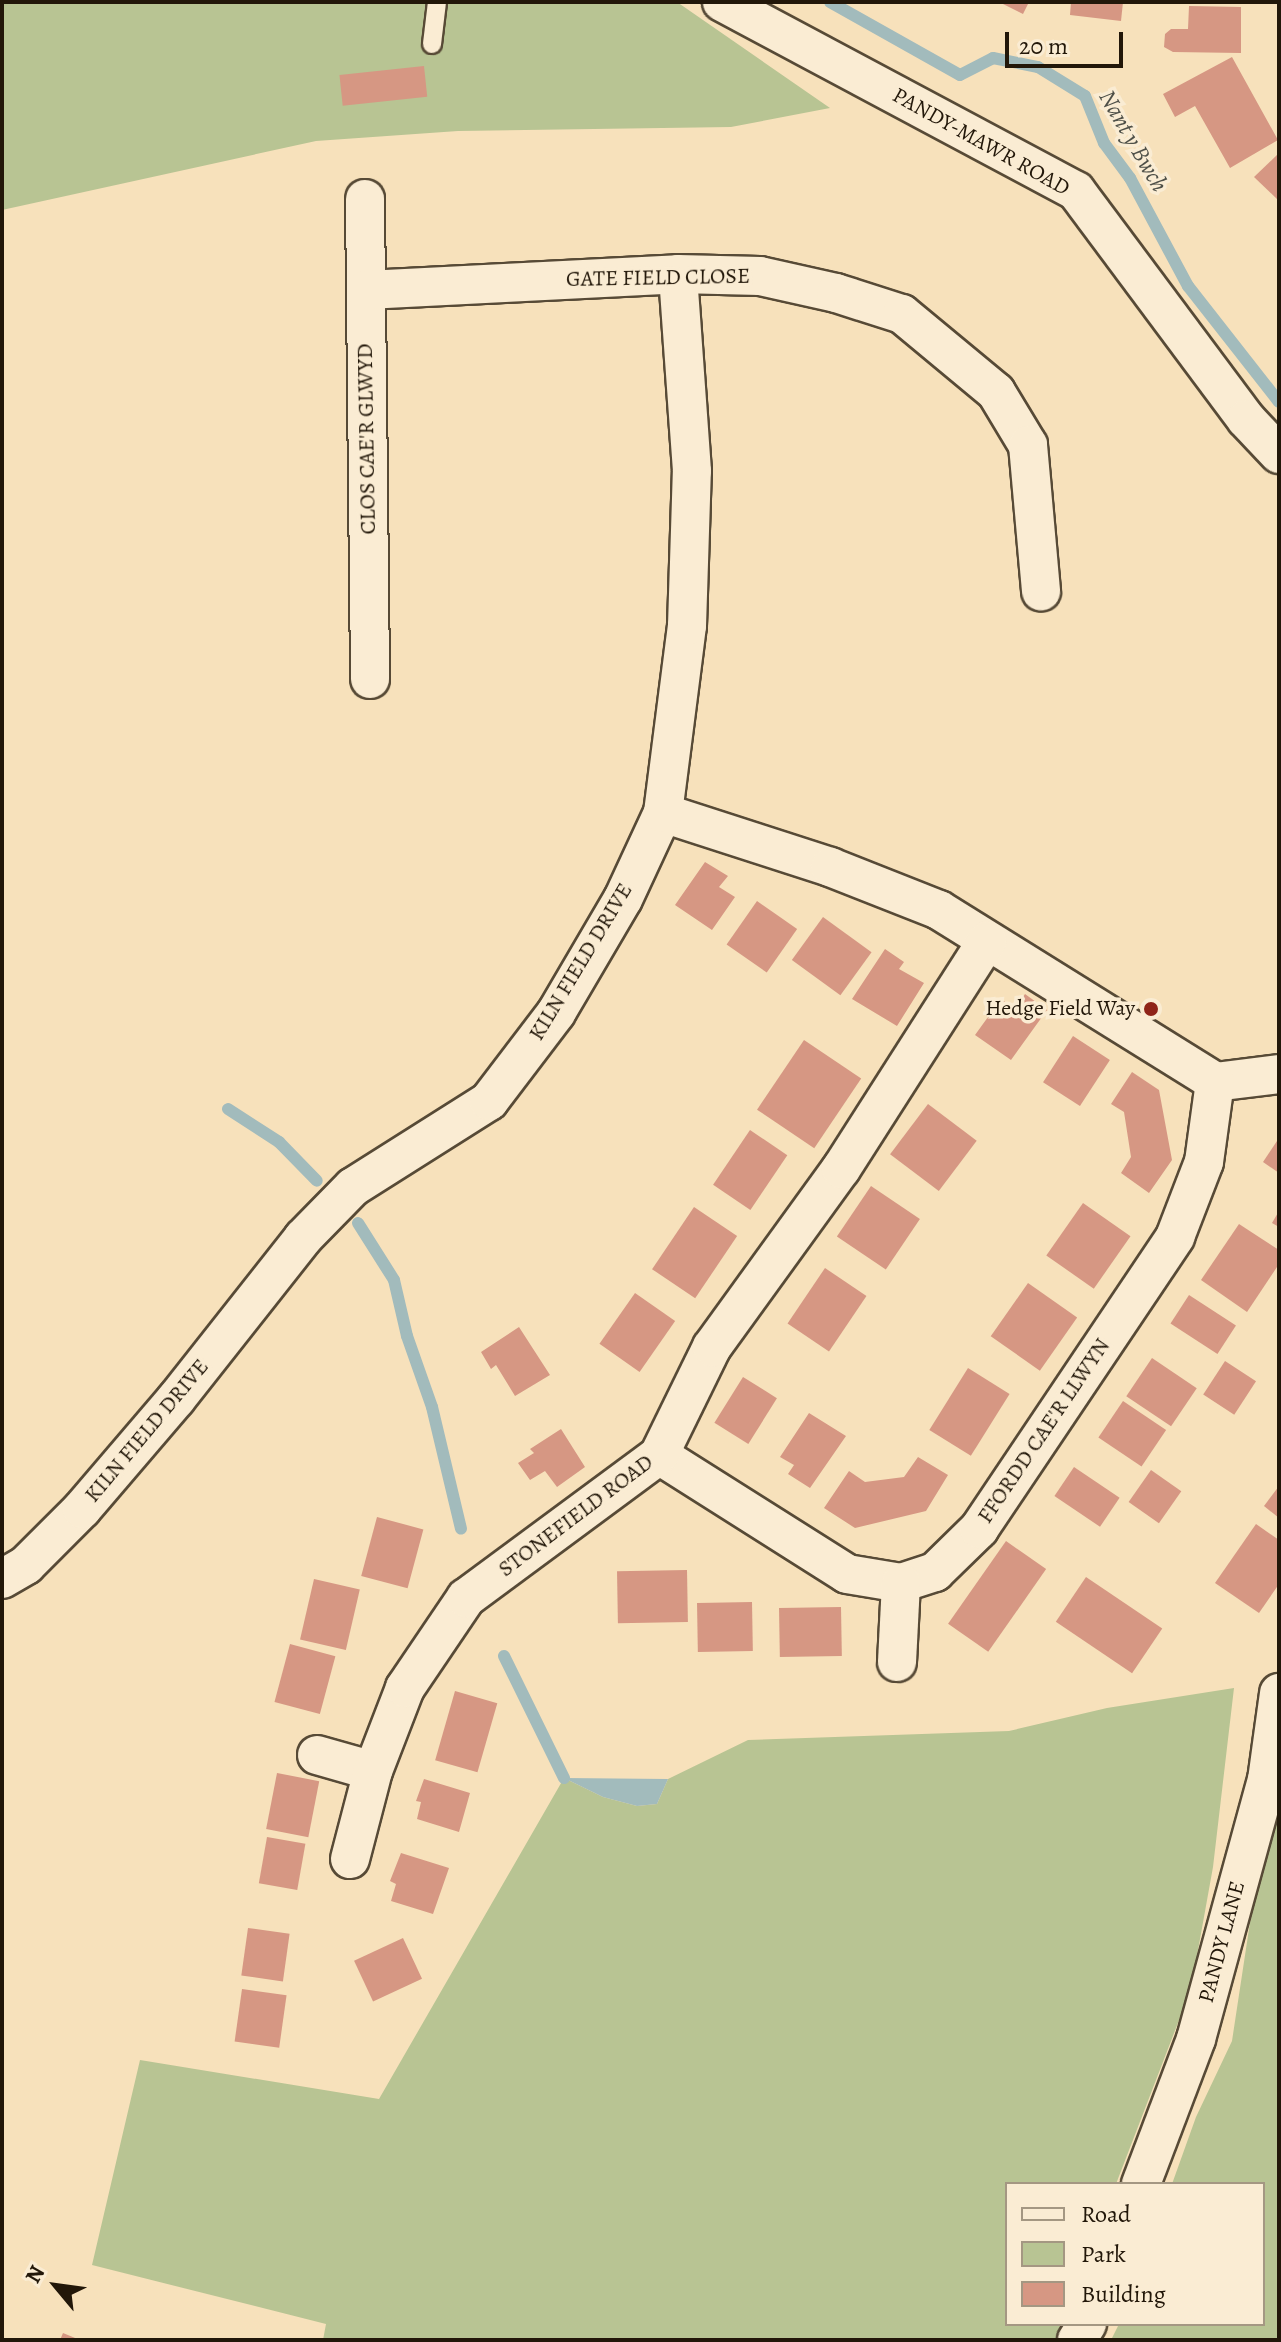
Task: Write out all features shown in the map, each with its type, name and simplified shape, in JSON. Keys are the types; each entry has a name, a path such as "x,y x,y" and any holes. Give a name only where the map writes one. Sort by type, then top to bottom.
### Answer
{"street":[{"name":"PANDY-MAWR ROAD","path":"722,2 1076,191 1246,419 1279,454"},
{"name":"CLOS CAE'R GLWYD","path":"365,199 370,679"},
{"name":"GATE FIELD CLOSE","path":"366,290 678,274 760,276 836,293 902,314 996,392 1028,445 1041,591"},
{"name":"KILN FIELD DRIVE","path":"2,1579 26,1565 82,1509 176,1399 303,1238 353,1187 489,1101 556,1013 623,899 663,813 687,626 692,486 678,274"},
{"path":"663,813 830,867 939,910 1215,1082 1279,1074"},
{"name":"STONEFIELD ROAD","path":"350,1859 373,1771 405,1688 466,1598 659,1455 712,1347 841,1169 987,941"},
{"name":"FFORDD CAE'R LLWYN","path":"901,1583 935,1572 979,1529 1175,1237 1204,1162 1215,1082"},
{"path":"659,1455 847,1574 901,1583 897,1662"},
{"name":"PANDY LANE","path":"1142,2182 1196,2039 1267,1780 1279,1693"},
{"path":"317,1755 373,1771"}],"lane":[{"path":"432,44 437,2"}],"green space":[{"path":"2,2 677,2 830,108 731,127 458,131 316,141 2,210"},
{"path":"1234,1688 1213,1867 1191,1989 1117,2182 1005,2182 1005,2326 1062,2326 1057,2340 323,2340 326,2324 92,2265 140,2060 379,2099 564,1778 603,1797 637,1806 657,1804 668,1779 748,1740 1009,1731 1107,1708"},
{"path":"1279,1806 1279,2340 1111,2340 1118,2326 1265,2326 1265,2182 1173,2182 1196,2117 1232,2041 1254,1896"}],"water":[{"path":"564,1778 668,1779 657,1804 637,1806 603,1797"}],"building":[{"path":"999,2 1029,2 1023,14"},
{"path":"1071,2 1123,2 1121,21 1070,15"},
{"path":"1189,6 1241,7 1241,53 1173,52 1164,47 1165,34 1171,29 1188,29"},
{"path":"1232,57 1278,140 1230,168 1195,106 1175,117 1163,94"},
{"path":"424,66 427,97 343,106 339,75"},
{"path":"1279,153 1279,201 1254,177"},
{"path":"705,862 728,876 719,887 735,897 712,930 675,905"},
{"path":"757,901 797,929 767,973 727,944"},
{"path":"823,917 872,952 840,995 792,960"},
{"path":"885,949 904,962 899,969 924,983 897,1026 852,999"},
{"path":"1025,994 1047,1010 1011,1060 975,1035 1001,999 1015,1009"},
{"path":"1073,1036 1110,1060 1080,1106 1043,1082"},
{"path":"804,1040 861,1079 814,1148 757,1110"},
{"path":"1132,1072 1159,1090 1172,1160 1149,1193 1121,1173 1131,1157 1124,1112 1111,1104"},
{"path":"928,1104 977,1141 939,1191 890,1154"},
{"path":"750,1130 787,1155 750,1210 713,1185"},
{"path":"1279,1138 1279,1173 1263,1162"},
{"path":"871,1186 920,1219 886,1270 837,1237"},
{"path":"1083,1203 1131,1236 1094,1289 1046,1255"},
{"path":"694,1207 737,1236 695,1298 652,1269"},
{"path":"1279,1211 1279,1227 1272,1223"},
{"path":"1239,1224 1279,1250 1279,1264 1247,1312 1201,1280"},
{"path":"825,1268 866,1296 829,1352 788,1324"},
{"path":"1028,1283 1077,1317 1040,1371 991,1336"},
{"path":"635,1293 675,1321 640,1372 599,1344"},
{"path":"1189,1295 1236,1325 1217,1354 1170,1324"},
{"path":"519,1327 550,1375 515,1396 496,1365 491,1369 481,1352"},
{"path":"1152,1358 1197,1388 1171,1426 1126,1396"},
{"path":"1225,1361 1256,1381 1234,1415 1203,1395"},
{"path":"968,1368 1010,1394 971,1456 929,1430"},
{"path":"743,1377 777,1398 748,1444 714,1423"},
{"path":"1123,1401 1166,1430 1142,1467 1098,1437"},
{"path":"809,1413 846,1436 810,1488 788,1474 794,1465 780,1457"},
{"path":"561,1429 585,1467 557,1487 545,1471 530,1480 518,1463 534,1453 530,1449"},
{"path":"918,1457 948,1475 926,1511 855,1528 824,1508 849,1471 865,1482 904,1477"},
{"path":"1074,1467 1120,1498 1100,1527 1054,1496"},
{"path":"1151,1470 1181,1491 1159,1523 1129,1502"},
{"path":"1279,1486 1279,1518 1264,1506"},
{"path":"377,1517 423,1529 408,1588 361,1576"},
{"path":"1256,1524 1279,1540 1279,1584 1259,1613 1215,1583"},
{"path":"1006,1541 1046,1569 988,1652 948,1624"},
{"path":"687,1570 688,1622 618,1623 617,1571"},
{"path":"1086,1577 1162,1628 1132,1673 1056,1622"},
{"path":"314,1579 360,1590 346,1650 300,1639"},
{"path":"752,1602 753,1651 698,1652 697,1603"},
{"path":"841,1607 842,1656 780,1657 779,1608"},
{"path":"290,1644 335,1656 320,1714 274,1702"},
{"path":"455,1691 497,1703 477,1772 435,1760"},
{"path":"277,1773 319,1781 308,1837 266,1829"},
{"path":"424,1779 470,1793 459,1832 417,1819 421,1802 416,1801"},
{"path":"267,1837 305,1844 297,1890 259,1883"},
{"path":"401,1853 449,1868 433,1914 391,1901 396,1884 390,1881"},
{"path":"248,1928 290,1934 283,1981 241,1976"},
{"path":"403,1938 422,1979 373,2002 354,1961"},
{"path":"242,1989 287,1995 279,2048 235,2041"},
{"path":"63,2333 80,2340 60,2340"}],"waterway":[{"name":"Nant y Bwch","path":"830,2 960,75 993,58 1038,67 1085,96 1104,143 1130,178 1188,286 1279,402"},
{"path":"228,1109 279,1142 317,1181"},
{"path":"358,1223 394,1280 407,1336 432,1407 461,1529"},
{"path":"504,1656 564,1778"}],"place":[{"name":"Hedge Field Way","path":"1151,1009"}]}
